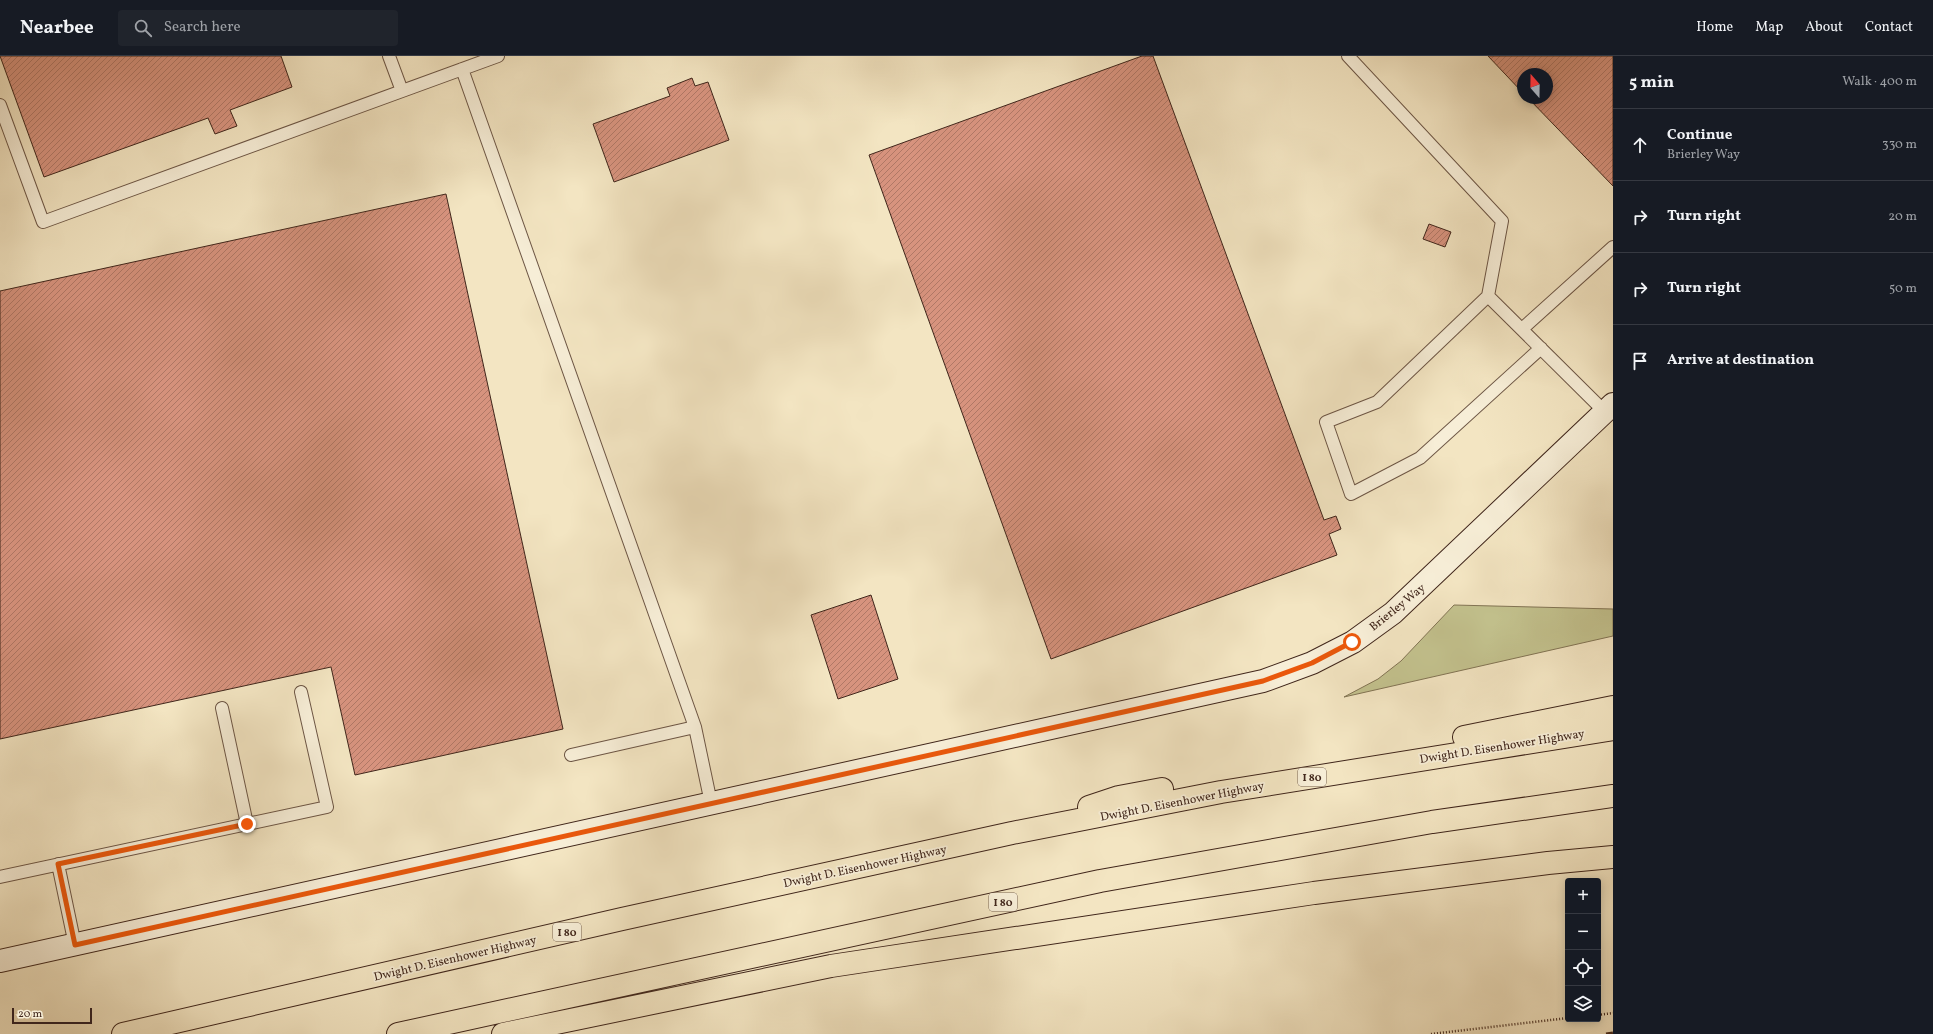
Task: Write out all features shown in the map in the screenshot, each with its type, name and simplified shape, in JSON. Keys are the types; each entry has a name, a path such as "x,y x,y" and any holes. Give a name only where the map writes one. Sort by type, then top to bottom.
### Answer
{"highway":[{"path":"1012,834 1119,796 1488,733 1613,707"},
{"name":"Dwight D. Eisenhower Highway","path":"123,1034 622,919 1012,834 1229,791 1613,729"},
{"name":"I 80","path":"398,1034 1100,881 1432,822 1613,796"},
{"path":"503,1034 830,966 1314,893 1548,863 1613,857"}],"street":[{"name":"Brierley Way","path":"0,961 1263,681 1312,663 1352,642 1393,614 1609,408"}],"lane":[{"path":"389,56 402,91"},
{"path":"0,105 43,222 498,56"},
{"path":"1348,56 1502,222 1488,296 1377,402 1326,422 1350,494 1420,458 1541,348"},
{"path":"462,69 696,726 711,803"},
{"path":"1522,329 1613,247"},
{"path":"1488,296 1541,348 1609,408"},
{"path":"0,877 327,807 301,692"},
{"path":"222,708 247,824"},
{"path":"571,755 696,726"},
{"path":"58,864 75,945"}],"path":[{"path":"1601,1015 1613,1013"},
{"path":"1430,1034 1565,1018"}],"shaded area":[{"path":"1454,605 1613,609 1613,636 1344,697 1378,679 1401,661"}],"building":[{"path":"0,56 281,56 292,87 230,110 237,126 215,134 208,118 44,177"},
{"path":"1142,56 1153,56 1324,520 1336,516 1341,529 1329,534 1337,555 1051,659 869,155"},
{"path":"1488,56 1613,56 1613,186 1534,104 1553,104 1553,68 1517,68 1517,87"},
{"path":"692,78 695,86 708,82 729,140 614,182 593,124 670,96 667,88"},
{"path":"446,194 563,729 355,775 331,667 0,739 0,291"},
{"path":"1429,224 1451,232 1445,247 1423,239"},
{"path":"871,595 898,679 838,699 811,615"}],"railway":[{"path":"1606,1034 1613,1033"}],"route":[{"path":"247,824 58,864 75,945 1263,681 1312,663 1352,642"}]}
